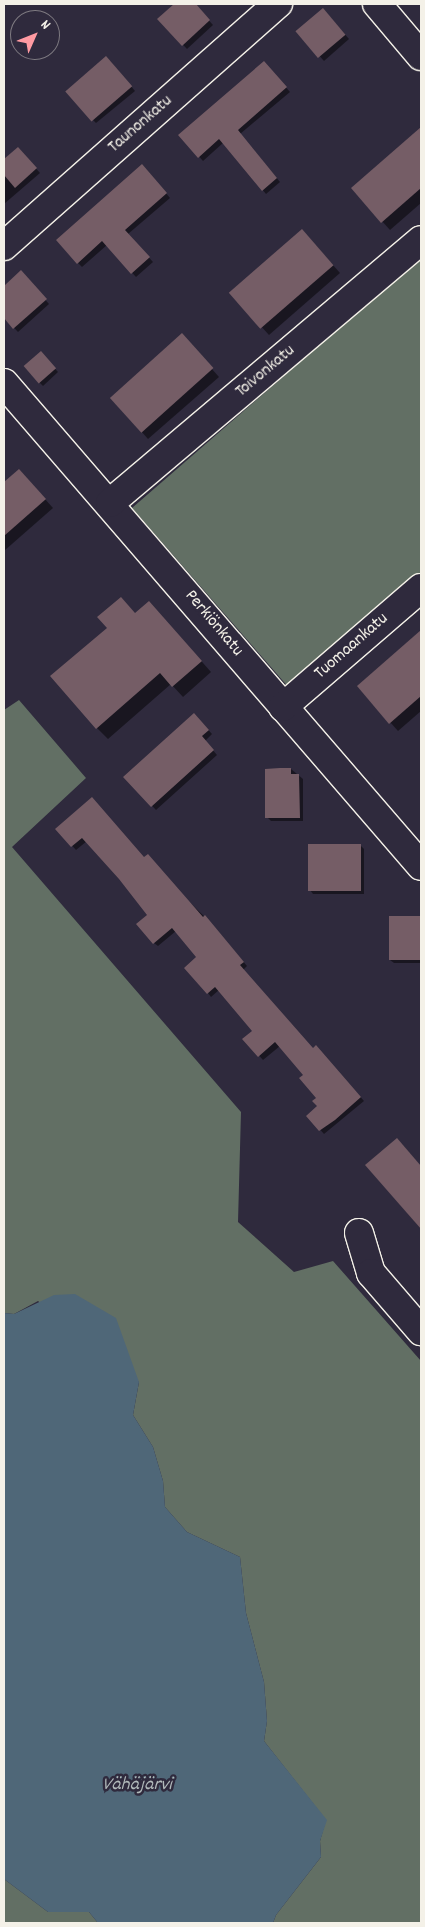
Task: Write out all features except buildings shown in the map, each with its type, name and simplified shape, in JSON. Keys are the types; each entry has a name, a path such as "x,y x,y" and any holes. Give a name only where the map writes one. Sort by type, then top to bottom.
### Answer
{"street":[{"name":"Taunonkatu","path":"4,246 278,4"},
{"path":"377,4 421,56"},
{"name":"Toivonkatu","path":"110,503 421,240"},
{"name":"Perkiönkatu","path":"4,384 110,503 421,866"},
{"name":"Tuomaankatu","path":"283,707 421,588"},
{"path":"360,1233 371,1273 421,1331"}],"green space":[{"path":"421,257 421,575 290,689 132,508"},
{"path":"19,700 86,778 12,847 241,1112 238,1222 294,1272 333,1261 421,1361 421,1923 273,1923 276,1915 321,1857 320,1841 326,1820 264,1741 267,1721 264,1682 246,1613 240,1557 187,1532 165,1507 163,1481 153,1447 133,1415 139,1382 38,1301 14,1314 4,1313 4,710"},
{"path":"4,1879 48,1912 89,1912 98,1923 4,1923"}],"water":[{"name":"Vähäjärvi","path":"75,1294 116,1318 139,1382 133,1415 153,1447 163,1481 165,1507 187,1532 240,1557 246,1613 264,1682 267,1721 264,1741 327,1820 320,1841 321,1857 276,1915 273,1923 98,1923 89,1912 48,1912 4,1879 4,1313 14,1314 54,1295"}]}
